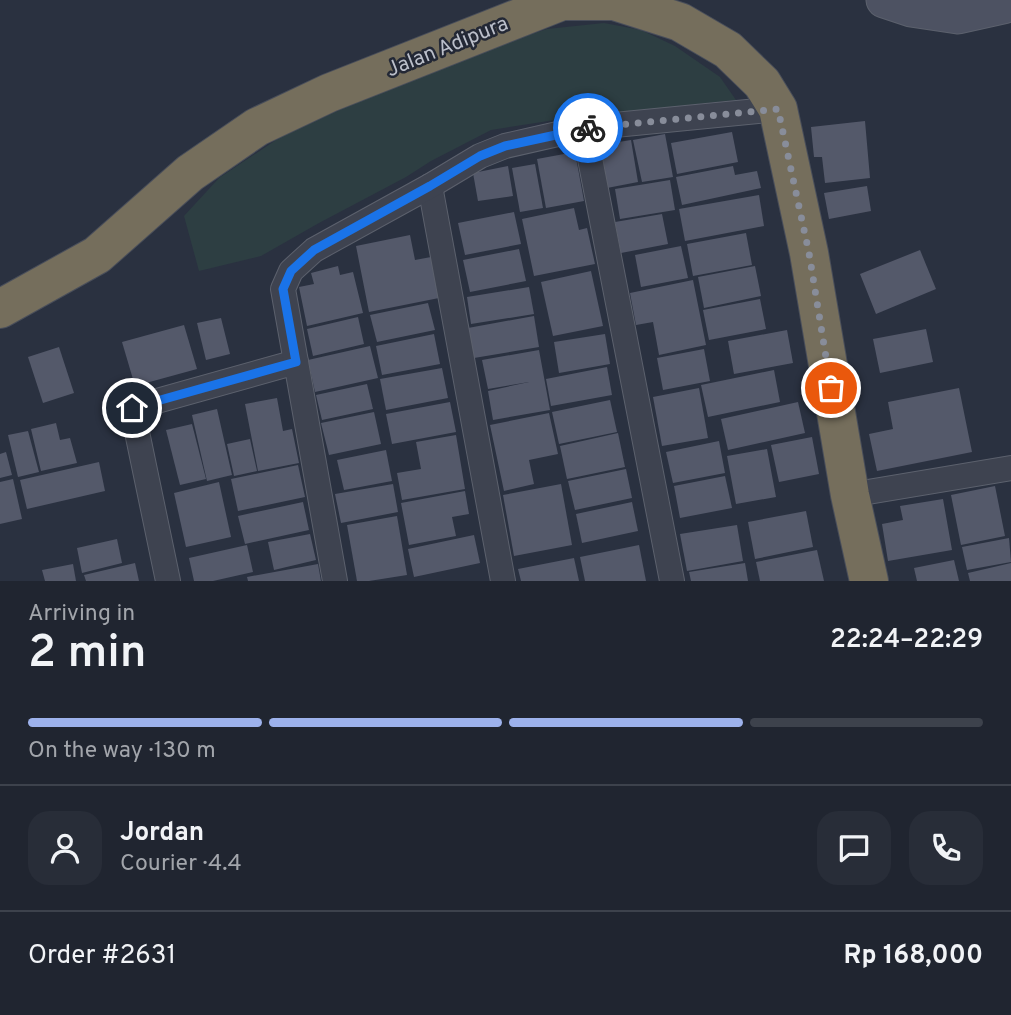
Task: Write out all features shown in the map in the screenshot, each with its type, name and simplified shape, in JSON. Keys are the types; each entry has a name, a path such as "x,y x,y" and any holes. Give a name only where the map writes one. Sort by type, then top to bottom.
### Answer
{"highway":[{"name":"Jalan Adipura","path":"0,309 97,255 190,173 257,127 329,93 563,0 614,1 680,22 728,50 762,83 778,109 809,253 850,495 869,581"}],"street":[{"path":"884,0 911,9 958,16 1003,6 1011,0"},
{"path":"335,581 283,289 291,271 314,250 480,156 505,146 584,128 778,109"},
{"path":"584,128 672,581"},
{"path":"430,186 503,581"},
{"path":"168,581 132,408 296,362"},
{"path":"850,495 1010,472"}],"shaded area":[{"path":"604,23 641,30 675,46 720,77 736,100 574,117 491,130 261,256 199,271 184,216 219,178 282,136 441,64 547,29"}],"building":[{"path":"865,121 870,178 825,183 822,157 814,157 811,127"},
{"path":"732,132 738,162 677,174 671,143"},
{"path":"665,134 673,177 642,182 633,140"},
{"path":"631,140 638,182 607,188 600,145"},
{"path":"575,152 584,201 546,208 537,159"},
{"path":"535,164 543,208 520,212 512,168"},
{"path":"508,166 513,196 478,201 473,173"},
{"path":"733,166 735,175 757,171 761,188 682,205 676,177"},
{"path":"670,180 675,210 620,219 615,189"},
{"path":"867,186 871,211 829,219 824,193"},
{"path":"759,195 764,226 685,241 679,209"},
{"path":"574,208 579,230 587,228 595,264 534,276 522,219"},
{"path":"514,212 521,244 465,255 458,223"},
{"path":"662,214 668,244 621,253 615,222"},
{"path":"746,233 752,265 693,276 687,244"},
{"path":"410,235 415,260 431,257 439,298 369,312 356,246"},
{"path":"681,246 688,278 641,287 635,255"},
{"path":"519,249 526,281 470,292 463,260"},
{"path":"920,250 936,289 876,314 860,274"},
{"path":"338,266 340,275 353,272 363,313 307,326 299,287 314,284 311,273"},
{"path":"755,266 761,296 704,308 698,277"},
{"path":"591,271 603,326 553,336 541,282"},
{"path":"693,280 706,345 659,355 653,322 636,325 630,293"},
{"path":"529,287 534,314 471,324 467,297"},
{"path":"760,299 766,329 709,340 703,310"},
{"path":"428,303 435,330 377,342 370,315"},
{"path":"534,316 539,347 474,358 468,328"},
{"path":"358,317 364,344 313,356 307,329"},
{"path":"221,318 230,354 206,360 197,323"},
{"path":"184,325 197,369 135,386 122,342"},
{"path":"926,329 933,362 880,373 873,339"},
{"path":"787,330 793,363 734,374 728,341"},
{"path":"434,334 440,364 382,375 376,346"},
{"path":"605,334 610,364 559,373 554,342"},
{"path":"370,346 378,378 315,392 308,360"},
{"path":"59,347 74,393 43,403 28,357"},
{"path":"704,349 710,381 663,390 657,358"},
{"path":"539,350 550,410 493,420 488,391 529,382 488,389 482,360"},
{"path":"607,367 612,395 551,406 546,379"},
{"path":"442,368 448,398 386,410 380,379"},
{"path":"774,370 780,402 708,417 701,385"},
{"path":"367,384 373,409 322,420 316,395"},
{"path":"699,388 708,438 662,446 653,397"},
{"path":"959,388 972,452 877,471 869,434 893,429 888,402"},
{"path":"277,398 283,431 292,429 299,463 258,471 245,404"},
{"path":"610,400 617,432 559,444 552,412"},
{"path":"450,402 456,432 392,444 386,414"},
{"path":"798,402 805,433 728,450 721,419"},
{"path":"217,409 232,475 207,481 192,415"},
{"path":"374,412 381,444 329,455 321,423"},
{"path":"549,413 558,454 529,460 534,484 504,491 490,425"},
{"path":"56,423 60,440 70,438 77,463 41,471 31,429"},
{"path":"192,424 206,479 180,485 166,430"},
{"path":"28,431 39,472 18,477 8,435"},
{"path":"618,433 625,467 567,479 560,446"},
{"path":"456,435 465,489 402,500 397,473 421,469 416,442"},
{"path":"812,437 819,474 779,482 771,445"},
{"path":"250,439 257,471 234,476 227,444"},
{"path":"719,441 725,473 673,483 666,452"},
{"path":"767,449 776,497 736,504 727,456"},
{"path":"386,450 392,481 344,490 337,460"},
{"path":"6,452 12,475 0,478 0,454"},
{"path":"99,462 105,491 27,509 20,480"},
{"path":"298,465 305,497 238,511 231,479"},
{"path":"626,469 632,498 575,510 568,481"},
{"path":"725,476 732,508 680,518 674,486"},
{"path":"13,479 22,519 0,524 0,482"},
{"path":"219,482 231,537 186,547 174,493"},
{"path":"393,484 398,512 341,523 335,494"},
{"path":"561,484 572,545 514,556 503,495"},
{"path":"995,486 1005,536 961,545 951,495"},
{"path":"465,491 469,514 452,517 456,536 409,545 401,503"},
{"path":"943,499 952,550 888,561 882,524 903,520 900,506"},
{"path":"303,502 309,530 245,544 238,516"},
{"path":"632,502 638,531 582,543 576,514"},
{"path":"806,511 813,547 755,559 748,522"},
{"path":"397,516 407,575 357,581 347,525"},
{"path":"737,525 743,561 687,571 680,534"},
{"path":"310,534 316,560 274,570 268,542"},
{"path":"474,535 480,563 414,577 408,549"},
{"path":"1009,538 1011,562 967,570 962,547"},
{"path":"117,539 122,563 82,573 77,548"},
{"path":"247,545 253,572 213,581 194,581 189,558"},
{"path":"639,545 646,581 585,581 580,557"},
{"path":"817,550 824,581 760,581 756,562"},
{"path":"574,558 579,581 521,581 518,569"},
{"path":"954,560 959,581 917,581 914,568"},
{"path":"135,563 139,581 86,581 84,575"},
{"path":"745,563 748,581 691,581 689,572"},
{"path":"1011,563 1011,581 970,581 968,573"},
{"path":"73,564 76,581 45,581 42,570"},
{"path":"318,564 321,581 248,581 247,577"}],"way so far":[{"path":"588,128 778,109 809,253 831,388"}],"route":[{"path":"132,408 296,362 283,289 291,271 314,250 480,156 505,146 588,128"}]}
